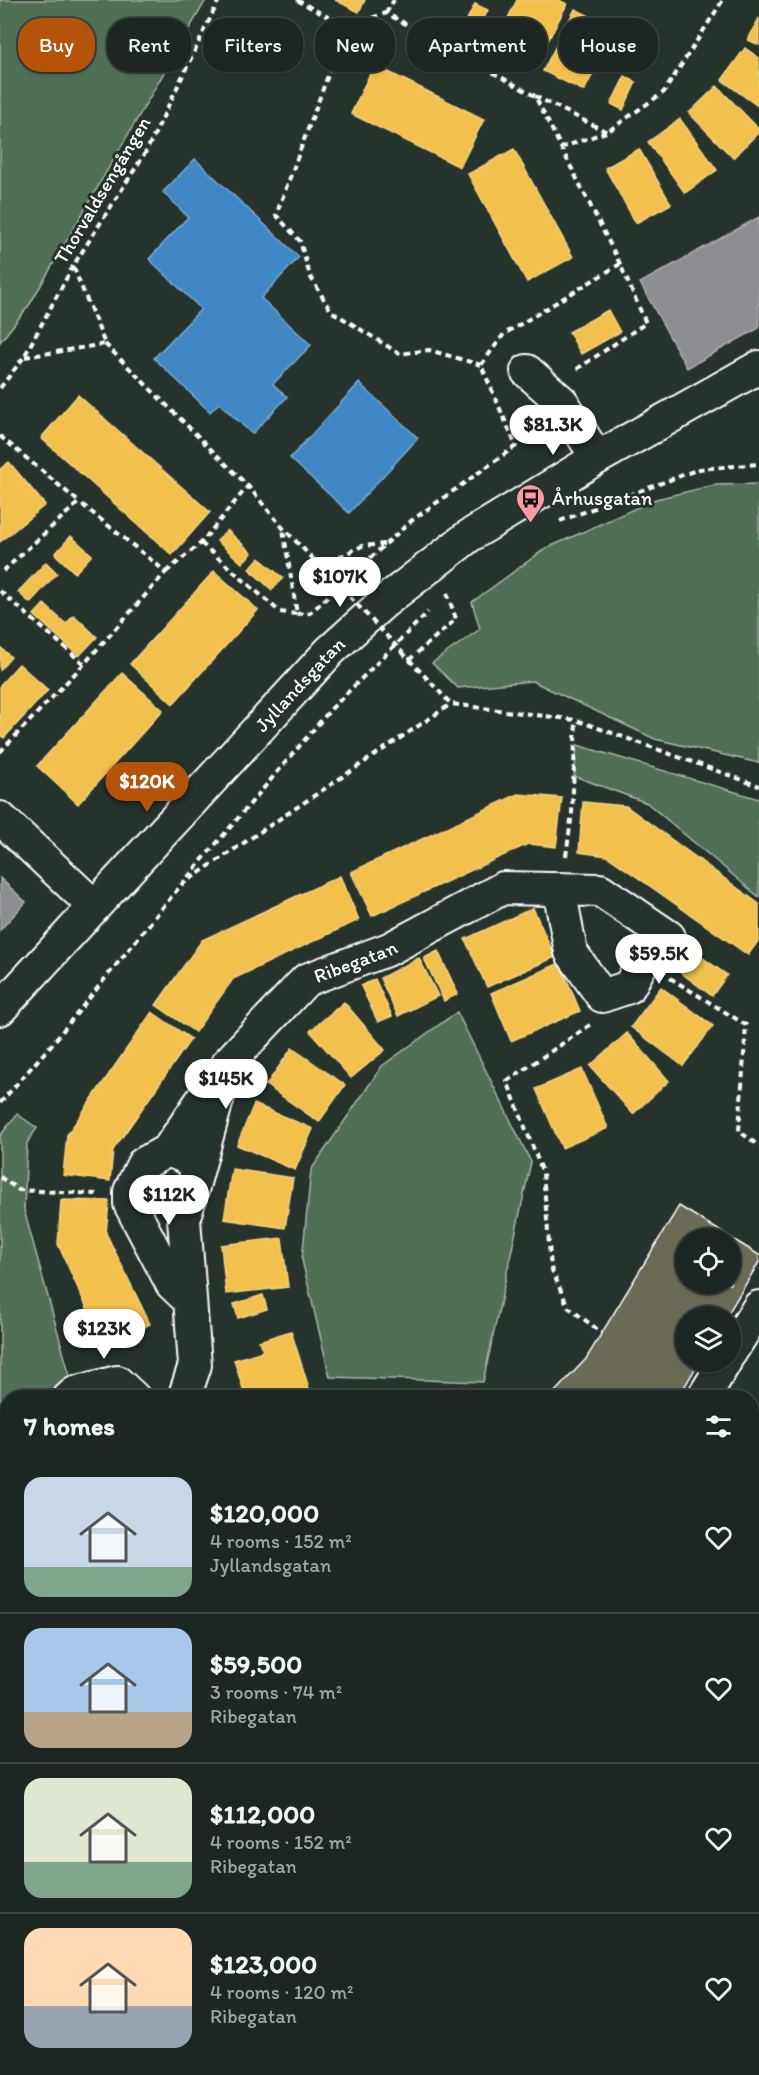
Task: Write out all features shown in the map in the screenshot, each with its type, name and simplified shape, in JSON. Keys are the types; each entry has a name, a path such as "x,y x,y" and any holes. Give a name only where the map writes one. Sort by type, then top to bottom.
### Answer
{"street":[{"name":"Jyllandsgatan","path":"0,1009 330,651 384,602 469,536 597,458 759,367"},
{"path":"537,380 562,402 597,458"},
{"path":"0,818 94,906"},
{"name":"Ribegatan","path":"187,1390 195,1365 183,1219 227,1064 306,980 389,949 503,888 600,890 669,937 644,962 629,987 602,996"},
{"path":"559,889 571,952 602,996"},
{"path":"190,1302 172,1284 130,1204 130,1191 143,1164 168,1150 227,1064"},
{"path":"168,1150 199,1163"},
{"path":"741,1336 759,1307"},
{"path":"708,1390 719,1372"},
{"path":"83,1390 117,1382 126,1390"}],"path":[{"name":"Thorvaldsengången","path":"0,388 24,357 73,266 147,150 219,0"},
{"path":"297,0 330,18"},
{"path":"372,18 386,13 394,0"},
{"path":"561,148 607,132 664,92 723,0"},
{"path":"386,13 535,96 607,132"},
{"path":"329,72 276,215 300,241 310,276 331,310 400,354 429,350 481,365"},
{"path":"535,96 620,264 646,323 537,380"},
{"path":"481,365 504,334 620,264"},
{"path":"73,266 105,344 248,486 283,528 451,704 576,720 759,786"},
{"path":"24,357 105,344"},
{"path":"201,543 280,612 297,614 310,612 411,521 516,446 481,365"},
{"path":"0,436 166,572"},
{"path":"559,522 699,469 759,464"},
{"path":"0,752 84,664 166,572 201,543 248,486"},
{"path":"0,574 78,501"},
{"path":"283,528 297,614"},
{"path":"320,566 362,546 384,544"},
{"path":"439,601 456,587"},
{"path":"0,591 84,664"},
{"path":"410,660 456,619 447,593"},
{"path":"0,1103 52,1044 181,885 332,709 431,609"},
{"path":"181,885 451,704"},
{"path":"566,854 572,813 576,720"},
{"path":"644,962 746,1025 739,1131 759,1146"},
{"path":"602,996 594,1022 507,1081 543,1173 551,1268 568,1308 602,1333"},
{"path":"0,1177 19,1190 107,1195"}],"green space":[{"path":"0,0 206,0 191,26 191,18 107,18 107,72 164,72 30,304 0,342"},
{"path":"759,484 759,763 655,739 532,681 458,688 432,663 480,629 472,602 545,549 656,499 715,485"},
{"path":"577,745 759,799 759,897 647,803 574,776"},
{"path":"457,1012 531,1162 483,1382 330,1377 302,1260 311,1170 382,1066"},
{"path":"17,1114 37,1128 27,1143 24,1210 71,1380 57,1390 0,1390 0,1136"}],"building: Homes":[{"path":"335,0 365,0 359,12"},
{"path":"517,0 559,0 567,4 547,43 547,18 508,18"},
{"path":"475,4 488,10 484,18 468,18"},
{"path":"575,9 593,18 570,18"},
{"path":"759,18 759,45 748,40"},
{"path":"559,40 559,72 594,72 584,91 545,72 547,72 547,63"},
{"path":"745,48 759,58 759,107 722,80"},
{"path":"371,72 388,72 484,119 460,167 351,114"},
{"path":"625,76 636,82 623,110 611,104"},
{"path":"717,86 759,129 759,132 733,158 689,113"},
{"path":"680,119 717,170 685,193 648,142"},
{"path":"514,149 573,257 527,282 468,174"},
{"path":"639,149 671,204 636,223 605,168"},
{"path":"608,310 620,332 581,354 569,332"},
{"path":"78,395 210,512 172,555 41,438"},
{"path":"9,462 45,505 0,542 0,469"},
{"path":"227,530 252,553 242,563 217,541"},
{"path":"71,536 92,555 75,573 55,554"},
{"path":"259,558 283,578 272,590 249,569"},
{"path":"46,562 57,573 30,603 18,592"},
{"path":"214,571 258,610 173,704 130,664"},
{"path":"44,604 66,624 74,615 97,637 79,656 34,615"},
{"path":"0,647 11,657 0,670"},
{"path":"19,664 48,690 4,738 0,735 0,685"},
{"path":"122,673 163,710 78,804 37,766"},
{"path":"518,794 562,798 556,847 528,844 372,916 351,872"},
{"path":"583,802 626,806 759,904 759,940 748,955 607,856 579,852"},
{"path":"340,876 359,920 233,979 195,1032 156,1005 202,940"},
{"path":"533,908 555,957 487,987 465,939"},
{"path":"686,946 727,975 712,996 672,966"},
{"path":"438,951 458,994 444,1001 424,958"},
{"path":"419,958 438,996 398,1016 380,978"},
{"path":"560,963 580,1011 511,1041 491,993"},
{"path":"375,979 392,1016 378,1022 361,986"},
{"path":"661,987 713,1026 683,1066 631,1027"},
{"path":"344,1002 385,1050 351,1078 310,1031"},
{"path":"152,1012 191,1039 113,1150 110,1181 63,1175 67,1135"},
{"path":"627,1033 669,1081 633,1114 590,1066"},
{"path":"292,1048 345,1085 319,1122 266,1085"},
{"path":"582,1069 608,1128 562,1148 536,1089"},
{"path":"254,1104 313,1129 295,1170 237,1145"},
{"path":"232,1169 293,1178 285,1228 224,1219"},
{"path":"61,1200 109,1201 106,1233 150,1324 105,1348 58,1244"},
{"path":"282,1238 288,1287 226,1294 221,1245"},
{"path":"263,1295 267,1309 238,1318 234,1304"},
{"path":"291,1331 309,1390 243,1390 234,1360 263,1351 259,1341"}],"building: Schools":[{"path":"195,159 299,257 261,298 311,345 273,384 287,397 252,434 219,403 210,412 154,358 201,309 149,259 188,217 163,192"},
{"path":"359,383 418,438 349,513 290,458"}],"building: Industry":[{"path":"759,217 759,328 687,368 640,283"},
{"path":"0,878 26,902 0,930"}],"building: Other":[{"path":"679,1206 715,1228 675,1228 675,1294 740,1294 733,1306 675,1306 675,1372 693,1372 683,1390 557,1390 586,1359"},
{"path":"741,1244 759,1255 759,1262 741,1292"}],"place":[{"name":"Århusgatan","path":"531,524"}]}
